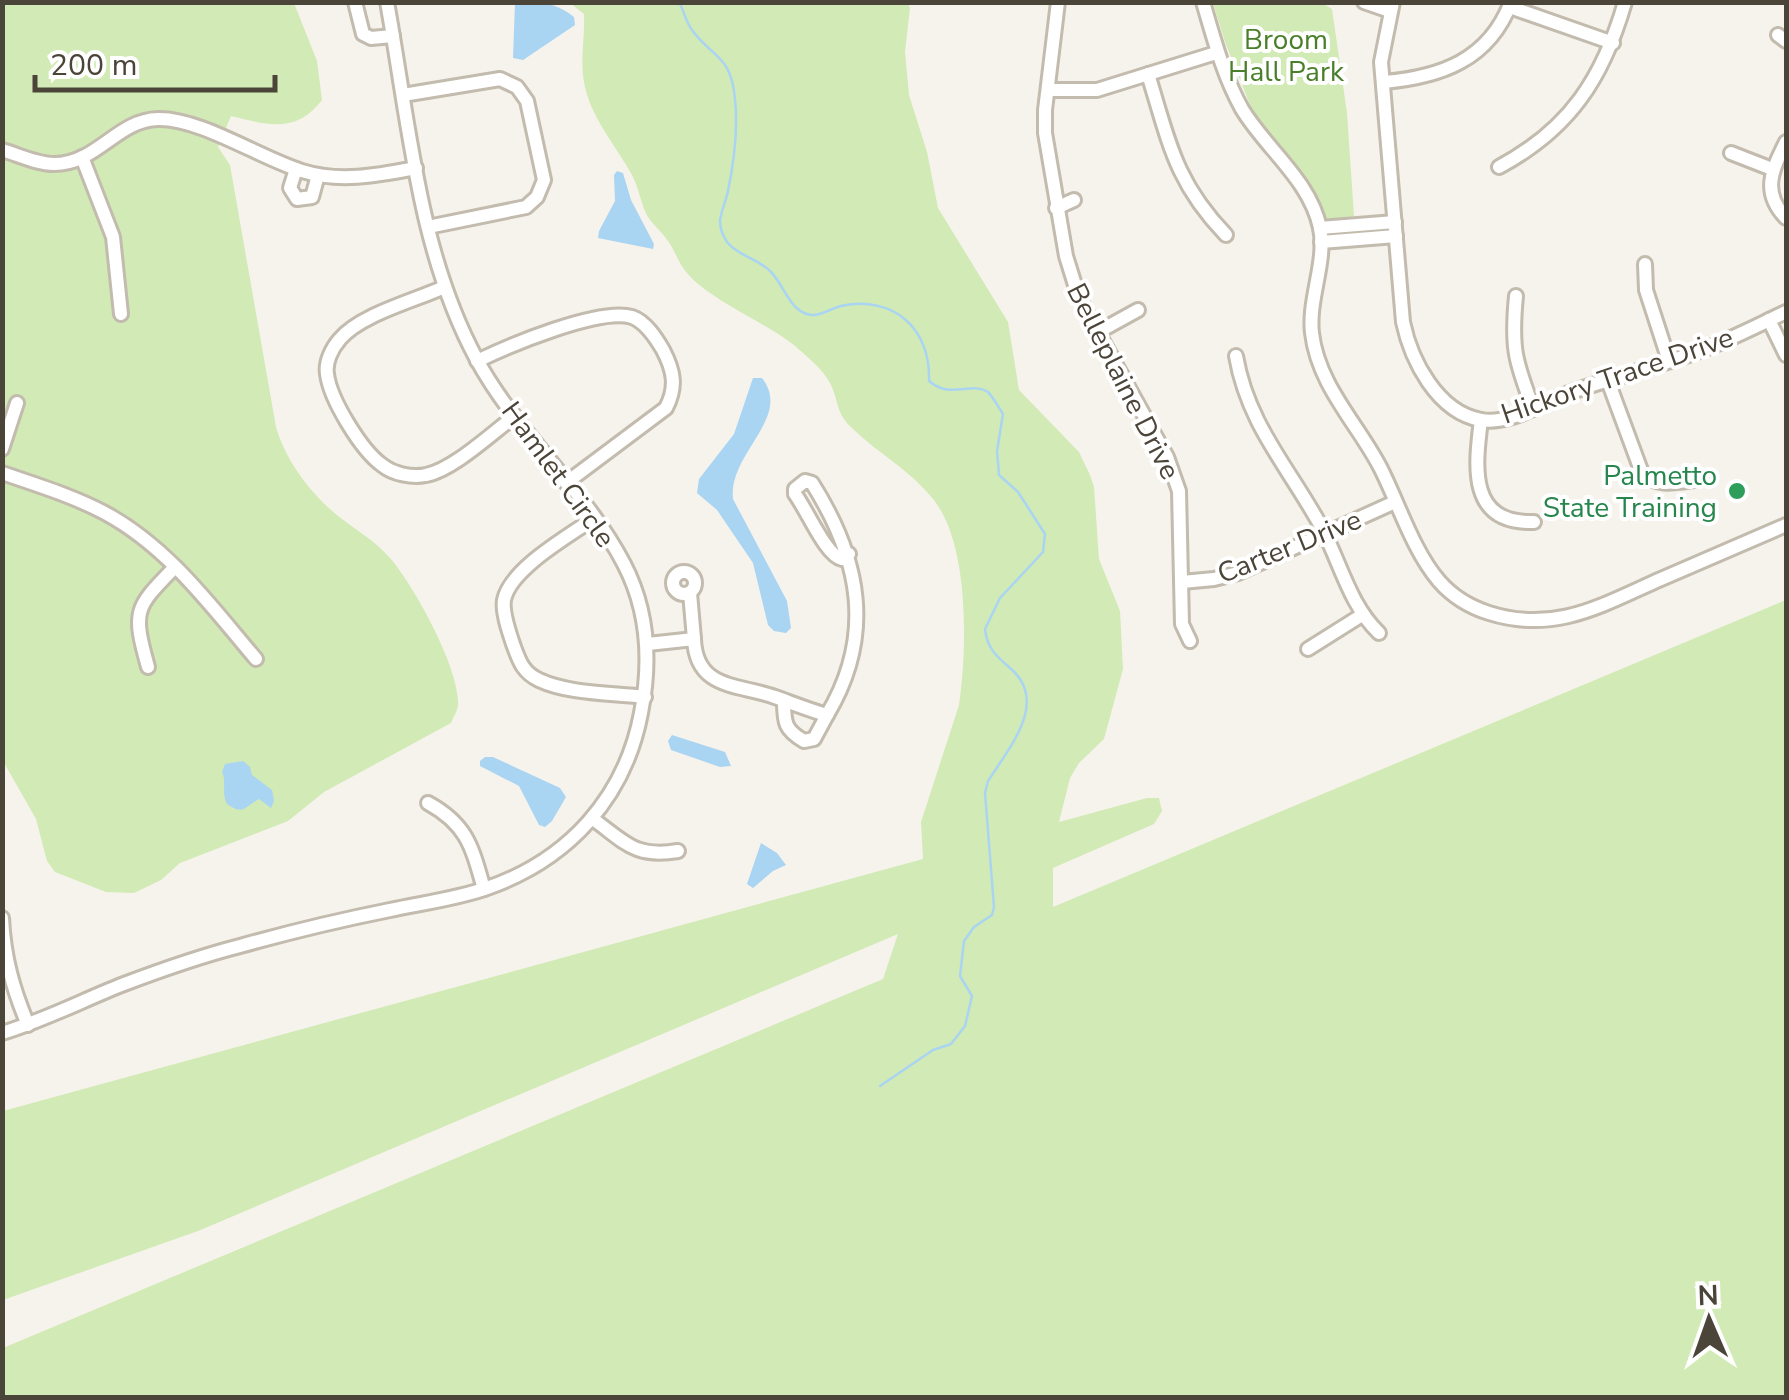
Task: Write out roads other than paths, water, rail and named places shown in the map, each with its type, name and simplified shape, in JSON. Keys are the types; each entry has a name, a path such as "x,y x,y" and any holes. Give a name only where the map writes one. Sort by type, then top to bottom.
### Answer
{"street":[{"path":"355,2 364,34 372,38 393,36"},
{"name":"Hamlet Circle","path":"2,1033 121,985 237,946 484,890 532,870 574,840 608,799 629,758 644,697 648,644 638,598 625,565 594,518 477,361 442,288 386,2"},
{"name":"Belleplaine Drive","path":"1058,2 1045,133 1070,277 1168,456 1180,491 1182,624 1190,641"},
{"path":"1203,2 1216,53 1242,108 1266,143 1298,178 1321,235 1312,333 1328,386 1374,457 1437,579 1454,596 1479,610 1524,622 1555,620 1584,613 1786,526"},
{"path":"1364,2 1391,7"},
{"path":"1499,167 1526,152 1572,111 1603,66 1626,2"},
{"path":"1384,82 1418,80 1462,63 1484,46 1511,5 1613,43"},
{"name":"Hickory Trace Drive","path":"1391,7 1382,52 1403,322 1414,358 1436,391 1456,410 1481,420 1508,418 1608,380 1670,362 1786,312"},
{"path":"1048,90 1097,90 1216,53"},
{"path":"1148,74 1188,190 1226,234"},
{"path":"403,95 500,79 517,87 527,101 544,180 537,197 526,207 428,227"},
{"path":"2,150 54,164 100,149 128,126 155,119 170,120 318,175 376,176 416,168"},
{"path":"1786,142 1772,169 1772,200 1786,218"},
{"path":"1731,153 1772,169"},
{"path":"82,157 113,237 121,314"},
{"path":"296,169 290,188 297,199 312,197 318,175"},
{"path":"1056,208 1074,200"},
{"path":"1321,235 1395,229"},
{"path":"1645,264 1646,290 1670,362"},
{"path":"442,288 354,326 338,340 326,370 330,389 342,412 382,466 402,474 423,476 441,470 515,416"},
{"path":"1516,296 1512,336 1517,366 1533,408"},
{"path":"1098,332 1138,310"},
{"path":"477,361 549,330 616,316 632,317 645,325 674,375 673,394 666,408 566,483"},
{"path":"1769,320 1786,354"},
{"path":"1236,356 1252,415 1325,534 1362,615 1378,633"},
{"path":"1608,380 1642,473 1660,484 1702,479"},
{"path":"2,449 17,403"},
{"path":"1481,420 1477,451 1479,488 1500,516 1516,523 1534,522"},
{"path":"2,474 105,514 141,537 175,566 256,660"},
{"path":"784,701 788,732 804,741 814,738 843,688 856,640 856,598 849,554 832,515 812,483 805,481 795,489 795,494 833,557 842,559 849,554"},
{"name":"Carter Drive","path":"1182,582 1238,573 1394,502"},
{"path":"815,523 832,515"},
{"path":"594,518 510,583 504,602 510,636 522,668 536,679 552,685 644,697"},
{"path":"148,666 137,622 140,608 175,566"},
{"path":"690,593 695,656 705,672 718,682 827,715"},
{"path":"1308,649 1362,615"},
{"path":"648,644 694,640"},
{"path":"428,803 450,814 463,830 484,890"},
{"path":"593,818 634,849 653,855 678,851"},
{"path":"2,918 4,954 12,987 28,1025"}],"water":[{"path":"515,3 553,5 574,17 575,25 523,60 513,58"},
{"path":"617,171 623,173 653,249 598,238 615,201"},
{"path":"753,378 762,378 770,407 740,466 733,499 787,601 791,628 786,633 774,631 768,625 753,563 717,510 697,493 699,479 734,434"},
{"path":"672,735 725,752 731,766 720,767 671,750 668,741"},
{"path":"485,757 493,757 560,788 566,797 552,821 545,827 539,825 519,786 480,766"},
{"path":"243,761 252,775 272,790 271,808 259,799 241,810 227,804 222,772 225,764"},
{"path":"761,843 777,853 786,865 753,888 747,884"}],"waterway":[{"path":"679,2 690,27 725,65 733,84 735,145 720,221 727,242 771,272 804,313 815,315 860,304 892,311 916,331 928,362 929,381 945,389 975,388 988,392 1003,414 997,451 999,475 1018,492 1045,534 1043,552 1000,598 985,629 993,651 1021,681 1026,710 985,793 994,907 992,915 974,927 964,941 960,976 972,996 965,1026 951,1044 933,1050 880,1086"}],"place":[{"name":"Palmetto State Training","path":"1737,491"}],"park label":[{"name":"Broom Hall Park","path":"1286,55"}]}
